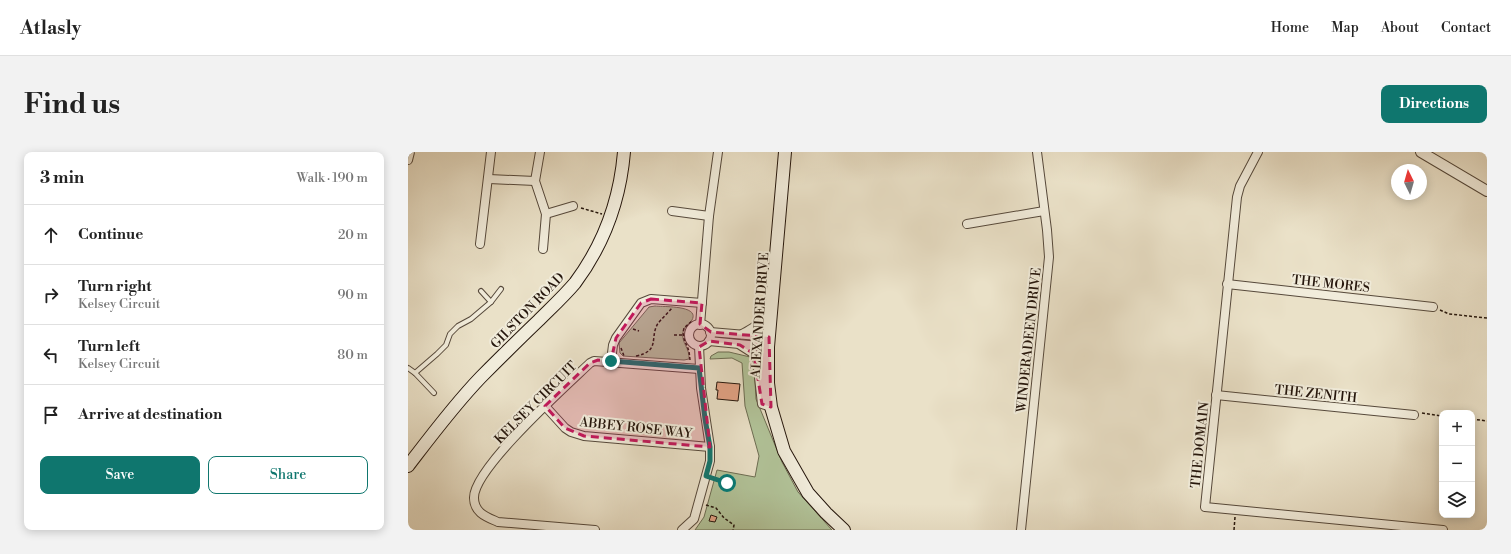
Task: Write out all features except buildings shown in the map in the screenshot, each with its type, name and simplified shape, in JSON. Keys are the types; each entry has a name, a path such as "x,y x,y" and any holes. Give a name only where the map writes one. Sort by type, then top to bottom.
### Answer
{"main road":[{"name":"GILSTON ROAD","path":"408,466 436,429 480,378 557,302 579,276 599,246 611,216 621,181 624,152"},
{"name":"ALEXANDER DRIVE","path":"785,152 768,342 768,383 771,407 784,451 808,492 826,513 844,530"}],"street":[{"path":"408,160 410,152"},
{"path":"480,244 489,179 491,152"},
{"path":"540,152 535,181 546,214 543,249"},
{"path":"700,325 709,216 718,152"},
{"name":"WINDERADEEN DRIVE","path":"1021,530 1049,256 1037,152"},
{"name":"THE DOMAIN","path":"1258,152 1240,186 1237,197 1204,507 1443,530"},
{"path":"1421,152 1487,191"},
{"path":"489,179 535,181"},
{"path":"546,214 573,206"},
{"path":"672,211 709,216"},
{"path":"967,224 1044,211"},
{"name":"THE MORES","path":"1227,284 1433,306"},
{"path":"611,361 613,345 616,338 641,303 651,299 702,303"},
{"path":"741,334 771,318"},
{"path":"709,342 710,332 706,327 700,325 692,328 689,335 692,342 699,346 705,345 709,342 740,345 768,342"},
{"path":"710,332 741,334 768,342"},
{"path":"740,345 754,354 757,359 762,404 771,407"},
{"path":"682,530 694,519 710,461 710,447 699,368 699,346"},
{"name":"KELSEY CIRCUIT","path":"595,530 498,522 484,516 478,511 474,500 475,488 508,443 590,363 598,360 611,361 627,359 699,368"},
{"name":"THE ZENITH","path":"1216,396 1414,415"},
{"name":"ABBEY ROSE WAY","path":"545,406 565,428 571,432 584,436 710,447"}],"lane":[{"path":"414,372 446,345 450,334 458,326 471,319 491,302 501,289"},
{"path":"481,291 491,302"},
{"path":"408,368 414,372 434,393"}],"path":[{"path":"573,206 602,214"},
{"path":"601,218 604,210"},
{"path":"1433,306 1449,314 1487,318"},
{"path":"621,347 624,356 627,359 649,350 654,345 657,325 673,307"},
{"path":"690,368 689,352 683,335 684,328 694,318"},
{"path":"636,323 631,329 639,331"},
{"path":"674,334 683,335"},
{"path":"1414,415 1423,413 1439,416"},
{"path":"1475,419 1487,421"},
{"path":"706,476 722,480 728,484 729,487"},
{"path":"698,503 716,508 724,518 734,525 733,530"},
{"path":"1234,530 1236,510"}],"highlighted area":[{"path":"651,299 702,303 700,324 711,332 769,337 771,407 762,404 754,354 740,345 709,341 699,347 710,447 584,436 565,428 545,406 590,363 598,360 611,361 616,338 641,303"}],"green space":[{"path":"655,306 686,309 693,315 692,320 684,328 683,332 683,339 689,359 684,360 623,356 620,353 619,343 649,307"},
{"path":"718,352 729,352 750,357 754,364 756,399 782,462 798,492 832,530 695,530 704,517 717,470 755,477 759,456 745,406 742,363 732,358 710,359 711,356"}],"route":[{"path":"611,361 699,368 710,447 710,461 706,476 722,480 727,483"}]}
